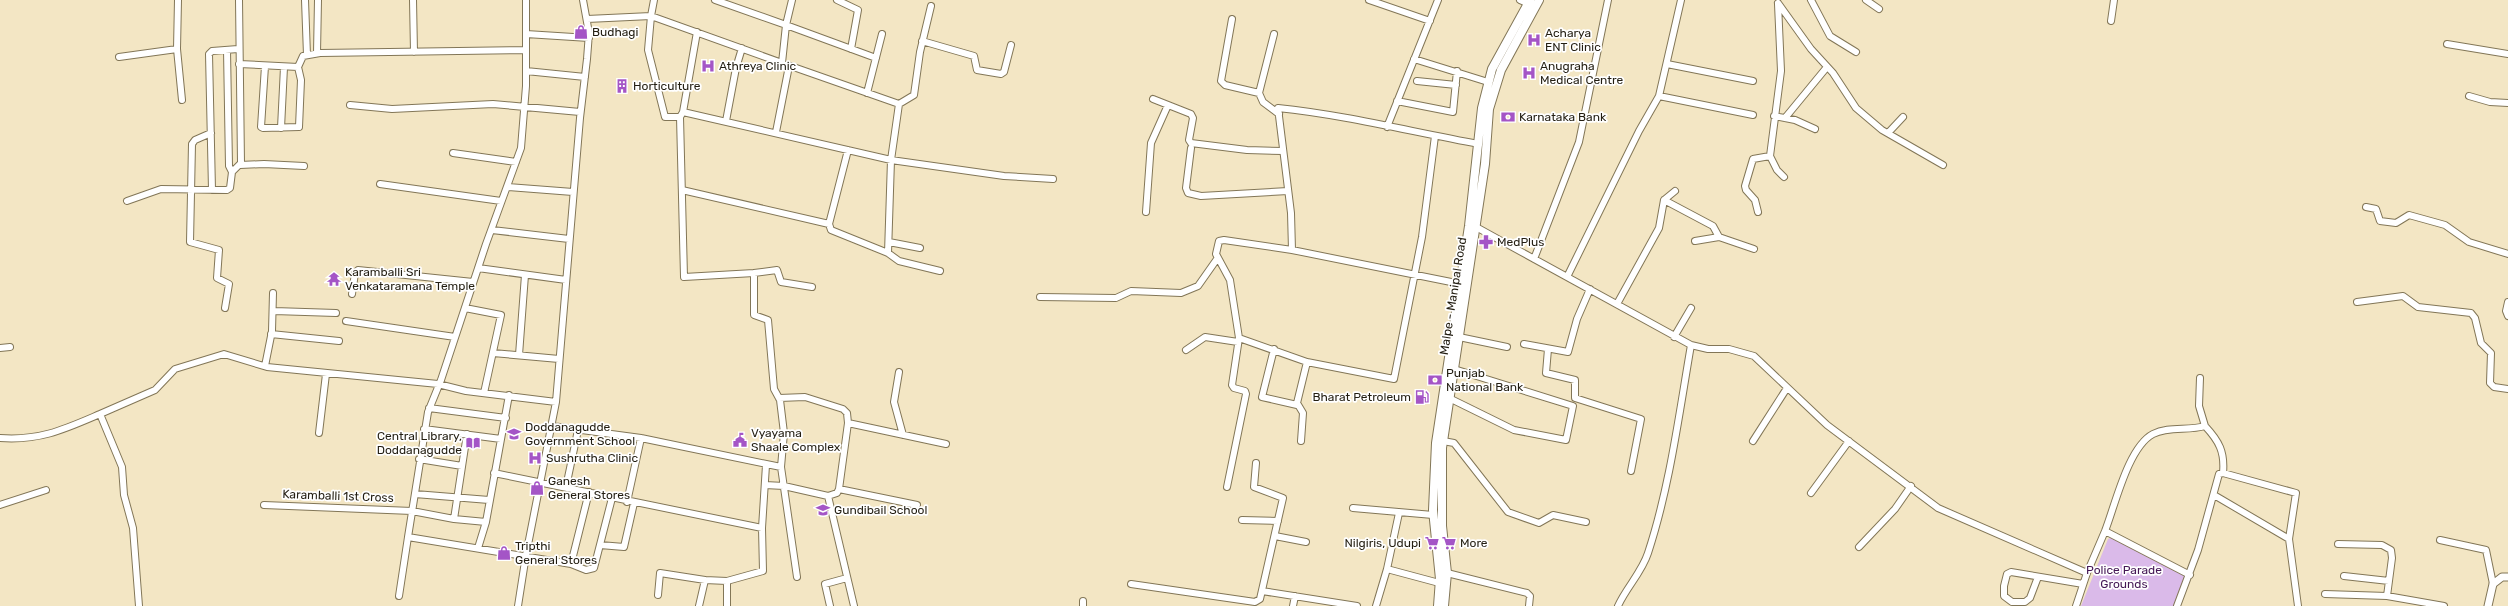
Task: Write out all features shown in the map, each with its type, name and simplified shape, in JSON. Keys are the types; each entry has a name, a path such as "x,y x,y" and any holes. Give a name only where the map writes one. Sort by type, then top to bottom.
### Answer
{"highway":[{"name":"Malpe - Manipal Road","path":"1444,606 1444,584 1433,514 1436,443 1481,163 1496,82 1539,0"},
{"name":"Malpe - Manipal Road","path":"1438,606 1447,573 1442,526 1443,441 1476,227 1481,163 1479,144 1482,108 1488,82 1497,59 1529,2"}],"main road":[{"path":"2488,606 2493,584 2502,577 2508,577"}],"street":[{"path":"178,0 177,49 182,100"},
{"path":"239,0 238,49 240,165"},
{"path":"306,0 307,55"},
{"path":"318,0 318,53"},
{"path":"413,0 414,52"},
{"path":"399,596 424,429 429,408 516,162 522,141 526,71 526,0"},
{"path":"518,606 526,555 556,402 580,112 589,38 583,0"},
{"path":"654,0 648,50 665,117 681,115 726,121 892,160 983,174 1053,179"},
{"path":"715,0 876,58"},
{"path":"782,63 786,25 792,0"},
{"path":"837,0 858,10 851,49"},
{"path":"1369,0 1430,21"},
{"path":"1387,127 1438,0"},
{"path":"1520,0 1529,2"},
{"path":"1534,259 1579,142 1608,0"},
{"path":"1567,277 1639,131 1659,96 1681,0"},
{"path":"1811,0 1830,36 1856,52"},
{"path":"1867,0 1879,9"},
{"path":"2111,21 2114,0"},
{"path":"1778,2 1827,66 1856,108 1888,132 1944,165"},
{"path":"1778,2 1781,70 1770,156 1777,170 1784,177"},
{"path":"587,20 651,16 899,104 914,95 922,41 931,6"},
{"path":"1232,19 1221,81 1225,85 1259,92"},
{"path":"697,32 681,115 684,277 754,273 777,270 781,282 812,287"},
{"path":"526,34 589,38"},
{"path":"867,93 882,34"},
{"path":"1274,34 1259,92 1263,102 1279,114"},
{"path":"922,41 974,56 977,70 1001,74 1004,72 1011,45"},
{"path":"2447,44 2508,54"},
{"path":"726,121 736,68 742,48"},
{"path":"119,57 177,49"},
{"path":"212,190 209,54 212,51 238,49"},
{"path":"127,201 159,189 229,189 232,172 230,166 227,50"},
{"path":"265,66 261,127 300,127 301,80 298,68 303,56 318,53 526,50"},
{"path":"1414,59 1488,82"},
{"path":"239,64 298,68"},
{"path":"1667,64 1753,81"},
{"path":"776,132 789,66"},
{"path":"1785,118 1827,66"},
{"path":"281,128 284,67"},
{"path":"526,71 585,77"},
{"path":"1397,101 1454,112 1456,71"},
{"path":"1417,81 1456,85"},
{"path":"1659,96 1753,115"},
{"path":"2469,96 2490,102 2508,103"},
{"path":"1153,99 1193,115 1189,140 1191,143 1247,150 1283,150"},
{"path":"350,105 398,109 487,104 580,112"},
{"path":"888,253 892,160 899,104"},
{"path":"1146,212 1152,142 1168,105"},
{"path":"1292,250 1288,191 1278,108 1323,112 1387,127 1479,144"},
{"path":"1774,116 1785,118 1815,129"},
{"path":"1888,132 1903,118"},
{"path":"211,133 195,140 192,144 190,242 219,250 217,278 229,284 225,308"},
{"path":"1186,350 1205,337 1239,340 1274,349 1307,362 1394,379 1415,276 1435,136"},
{"path":"1191,148 1186,188 1188,193 1201,196 1288,191"},
{"path":"848,150 829,224 831,230 888,253 899,261 940,271"},
{"path":"453,153 516,162"},
{"path":"1758,212 1755,200 1746,190 1745,186 1754,159 1770,156"},
{"path":"232,172 240,165 264,164 304,166"},
{"path":"380,184 501,201"},
{"path":"507,186 573,192"},
{"path":"682,190 829,224"},
{"path":"1617,304 1659,228 1664,200 1676,191"},
{"path":"1664,200 1713,226 1719,237"},
{"path":"2366,207 2376,209 2380,221 2396,223 2409,215 2440,223 2470,242 2508,254"},
{"path":"1476,227 1691,345 1708,349 1729,349 1754,356 1827,425 1912,486 1938,508 2087,573"},
{"path":"492,230 569,239"},
{"path":"1695,242 1719,237 1754,249"},
{"path":"1227,487 1246,394 1245,391 1233,387 1239,340 1230,280 1224,266 1217,259 1216,251 1218,243 1222,240 1292,250 1415,276 1461,284"},
{"path":"888,242 920,248"},
{"path":"1040,297 1116,298 1131,291 1181,293 1198,286 1217,259"},
{"path":"478,268 566,280"},
{"path":"352,294 354,273 358,270 473,282"},
{"path":"754,273 754,315 757,318 768,320 774,389 779,398 784,435 781,467 797,577"},
{"path":"519,355 525,275"},
{"path":"1524,344 1568,352 1577,319 1590,289"},
{"path":"264,366 274,311 273,293"},
{"path":"2357,302 2403,296 2415,306 2471,313 2475,318 2481,344 2491,353 2490,383 2494,387 2508,389"},
{"path":"2508,302 2506,311 2508,316"},
{"path":"465,308 501,315 484,392"},
{"path":"1674,337 1691,308"},
{"path":"274,311 336,313"},
{"path":"346,321 455,337"},
{"path":"271,334 339,341"},
{"path":"1459,337 1507,347"},
{"path":"1618,606 1647,556 1652,540 1669,469 1691,345"},
{"path":"0,348 10,347"},
{"path":"1274,349 1262,397 1297,405 1303,413 1301,441"},
{"path":"1449,398 1514,430 1566,440 1575,398 1576,381 1546,373 1548,349"},
{"path":"493,353 559,359"},
{"path":"0,438 20,439 52,435 155,390 176,369 222,354 264,366 326,374 438,384 556,402"},
{"path":"1297,405 1307,362"},
{"path":"1454,369 1573,406"},
{"path":"899,372 894,402 903,435"},
{"path":"319,433 326,374"},
{"path":"2200,378 2199,406 2204,426 2216,438 2222,449 2223,473"},
{"path":"1753,441 1787,388"},
{"path":"478,548 486,522 509,395"},
{"path":"764,485 784,486 828,496 837,493 839,489 848,424 847,413 843,409 805,397 779,398"},
{"path":"1575,398 1641,419 1631,471"},
{"path":"429,408 506,418"},
{"path":"100,414 122,467 124,495 133,525 140,606"},
{"path":"848,424 946,444"},
{"path":"552,426 641,438 781,467"},
{"path":"2076,606 2087,573 2105,531 2125,471 2144,441 2153,434 2163,430 2204,426"},
{"path":"424,429 501,439"},
{"path":"566,487 578,430"},
{"path":"454,519 467,434"},
{"path":"627,502 641,438"},
{"path":"1443,441 1454,443 1511,514 1539,523 1553,514 1586,522"},
{"path":"1811,493 1849,441"},
{"path":"420,459 462,466"},
{"path":"1131,584 1255,602 1260,599 1276,536 1283,497 1254,487 1256,464"},
{"path":"658,595 660,573 705,580 727,581 763,571 762,528 766,465"},
{"path":"494,473 589,492 627,502 762,528"},
{"path":"2177,606 2190,575 2219,474 2223,473 2296,493 2289,539 2298,606"},
{"path":"1859,547 1895,509 1912,486"},
{"path":"839,489 917,505"},
{"path":"0,505 46,490"},
{"path":"572,564 589,492"},
{"path":"415,494 489,500"},
{"path":"2214,495 2289,539"},
{"path":"828,496 854,606"},
{"path":"408,537 526,555 572,564 586,570 594,568 612,498"},
{"path":"600,545 624,547 634,503"},
{"name":"Karamballi 1st Cross","path":"264,505 412,510 454,519 486,522"},
{"path":"1353,508 1399,513 1433,514"},
{"path":"1376,606 1387,569 1399,513"},
{"path":"1242,520 1278,521"},
{"path":"2105,531 2190,575"},
{"path":"1276,536 1306,542"},
{"path":"2440,540 2488,551 2493,584"},
{"path":"2338,544 2387,546 2390,550 2392,558 2387,596"},
{"path":"1387,569 1444,584"},
{"path":"2038,577 2030,598 2026,602 2012,602 2004,596 2004,586 2007,574 2011,572 2083,584"},
{"path":"1447,573 1527,593 1530,596 1528,606"},
{"path":"2344,576 2389,581"},
{"path":"830,606 825,584 847,578"},
{"path":"699,606 705,580"},
{"path":"727,581 727,606"},
{"path":"1262,591 1356,606"},
{"path":"2325,594 2387,596 2444,606"},
{"path":"1293,606 1295,596"}],"green space":[{"name":"Police Parade Grounds","path":"2112,537 2186,576 2178,606 2081,606 2108,539"}],"place":[{"name":"Budhagi","path":"581,32"},
{"name":"Acharya ENT Clinic","path":"1534,40"},
{"name":"Athreya Clinic","path":"708,66"},
{"name":"Anugraha Medical Centre","path":"1529,73"},
{"name":"Horticulture","path":"622,86"},
{"name":"Karnataka Bank","path":"1508,117"},
{"name":"MedPlus","path":"1486,242"},
{"name":"Karamballi Sri Venkataramana Temple","path":"334,279"},
{"name":"Punjab National Bank","path":"1435,380"},
{"name":"Bharat Petroleum","path":"1422,397"},
{"name":"Doddanagudde Government School","path":"514,434"},
{"name":"Vyayama Shaale Complex","path":"740,440"},
{"name":"Central Library, Doddanagudde","path":"473,443"},
{"name":"Sushrutha Clinic","path":"535,458"},
{"name":"Ganesh General Stores","path":"537,488"},
{"name":"Gundibail School","path":"823,510"},
{"name":"Nilgiris, Udupi","path":"1432,543"},
{"name":"More","path":"1449,543"},
{"name":"Tripthi General Stores","path":"504,553"}]}
